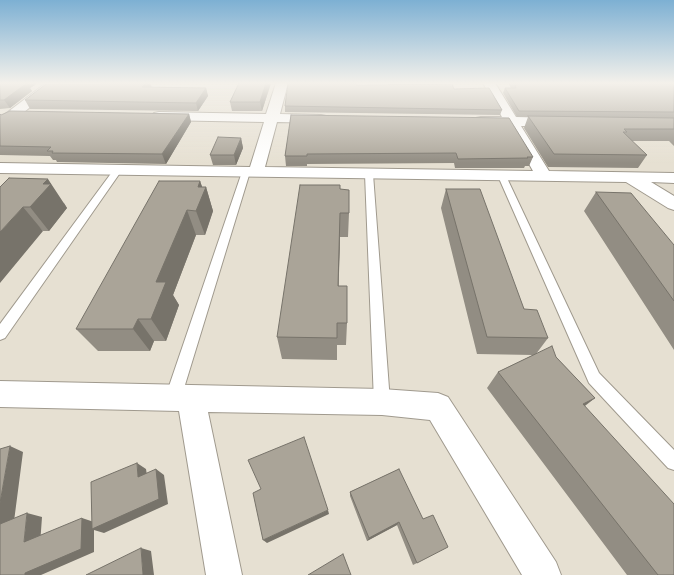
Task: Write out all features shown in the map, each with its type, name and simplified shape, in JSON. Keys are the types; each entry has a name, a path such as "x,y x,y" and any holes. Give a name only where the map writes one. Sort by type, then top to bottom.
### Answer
{"street":[{"path":"251,172 273,110"},
{"path":"505,110 544,176"},
{"path":"0,124 7,114 36,114"},
{"path":"146,116 333,119"},
{"path":"465,121 566,122"},
{"path":"0,168 674,178"},
{"path":"630,177 674,204"},
{"path":"0,394 382,402 438,407 544,575"},
{"path":"182,398 224,575"}],"lane":[{"path":"0,334 118,170"},
{"path":"182,398 251,172"},
{"path":"369,174 382,402"},
{"path":"502,176 594,378 674,462"}],"building":[{"path":"518,110 674,110 674,112"},
{"path":"10,111 189,114 162,154 52,153 53,151 47,151 51,147 0,146 0,114 1,115"},
{"path":"291,115 509,118 533,157 458,159 456,153 307,154 307,156 285,156"},
{"path":"528,116 674,118 674,129 624,129 627,132 623,132 647,155 554,154"},
{"path":"218,137 241,138 234,155 210,155"},
{"path":"9,178 48,179 43,184 51,184 30,207 23,207 0,232 0,187"},
{"path":"159,181 200,181 198,187 206,187 196,211 187,210 156,282 166,282 151,319 138,319 133,329 76,329"},
{"path":"300,185 340,185 340,189 349,190 349,213 340,213 338,286 347,286 347,323 337,323 337,338 277,337"},
{"path":"446,189 480,189 524,309 537,310 548,338 487,337"},
{"path":"596,192 631,193 674,245 674,301"},
{"path":"552,346 556,357 595,398 583,404 674,504 674,575 658,575 498,372"},
{"path":"304,437 328,510 263,540 253,493 261,489 248,460"},
{"path":"10,446 0,503 0,449"},
{"path":"137,463 138,477 156,469 159,499 92,529 91,482"},
{"path":"399,469 423,519 433,515 448,547 417,563 399,522 369,538 350,492"},
{"path":"27,513 24,542 82,518 81,549 25,573 25,575 0,575 0,524"},
{"path":"141,548 143,575 86,575"},
{"path":"343,554 351,575 308,575"}]}
